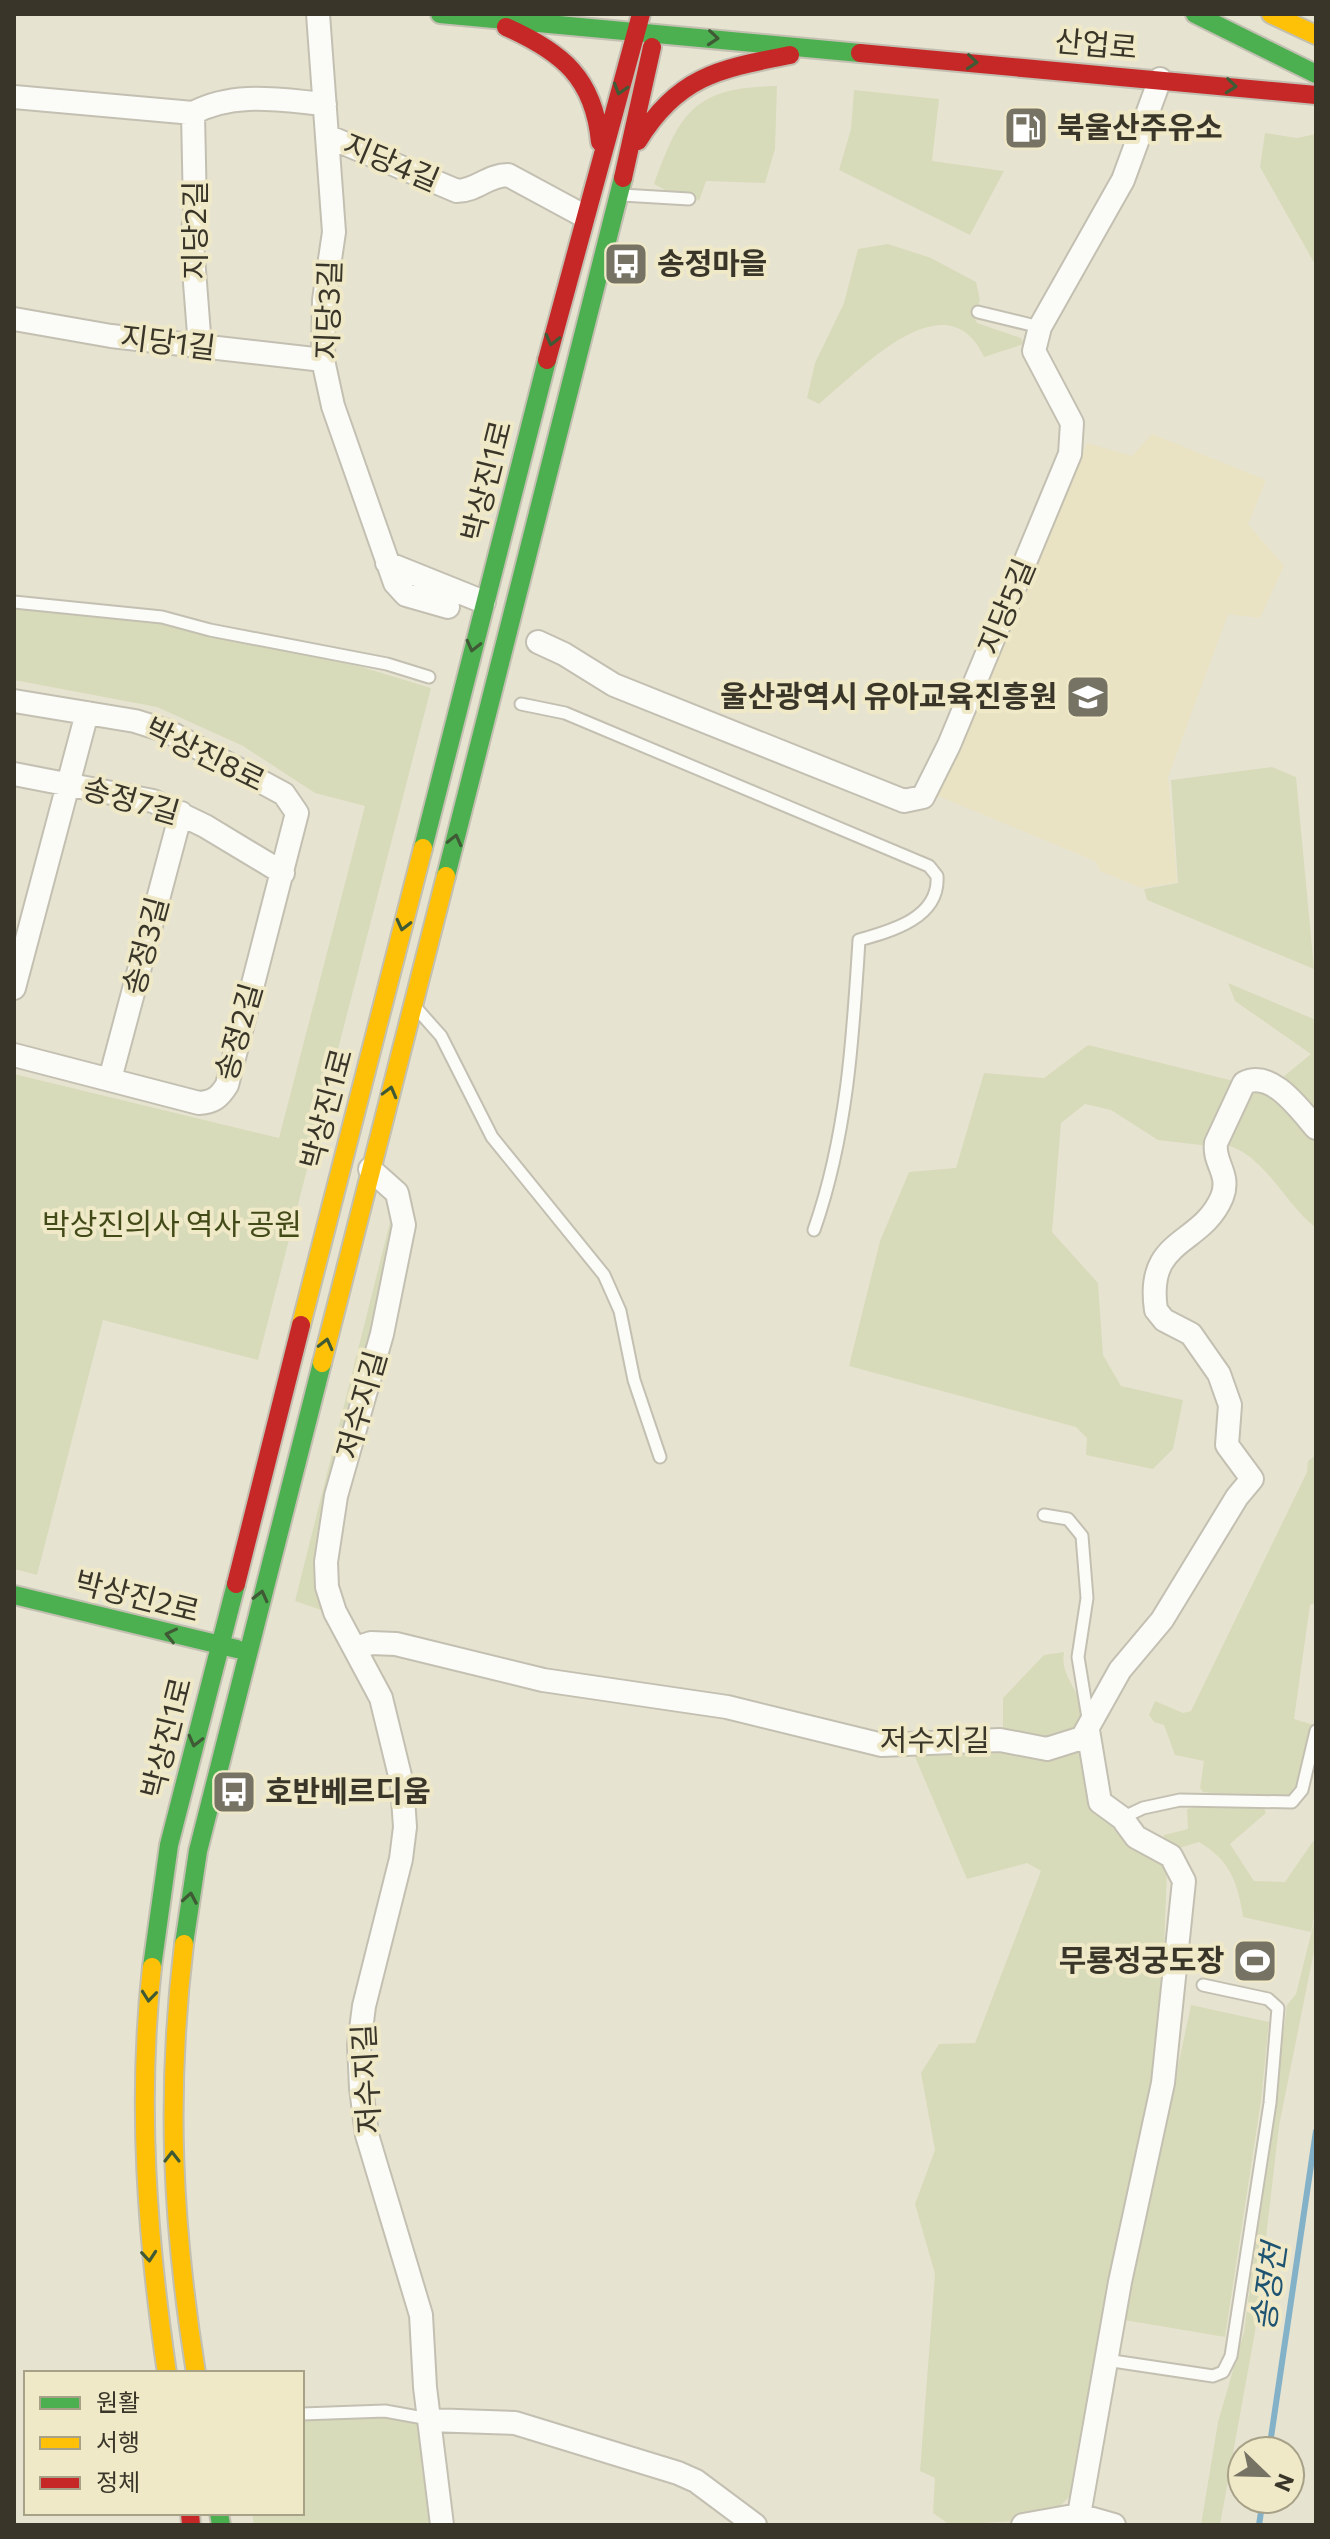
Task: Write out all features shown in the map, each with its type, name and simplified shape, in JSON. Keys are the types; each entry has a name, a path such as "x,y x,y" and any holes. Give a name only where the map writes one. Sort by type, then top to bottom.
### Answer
{"street":[{"name":"지당3길","path":"318,14 334,232 324,300 323,360 333,406 395,583 406,595 448,607"},
{"name":"산업로","path":"440,14 639,23 656,33 1316,95"},
{"name":"박상진1로","path":"196,2371 178,2259 172,2169 177,2011 198,1851 628,160 661,14"},
{"path":"1195,14 1316,74"},
{"path":"1271,14 1316,35"},
{"path":"486,18 543,45 575,69 594,100 600,128 600,158"},
{"name":"박상진1로","path":"167,2371 149,2262 143,2170 148,2009 157,1914 169,1845 208,1664 219,1645 484,602 584,216 639,23"},
{"path":"628,160 660,106 684,85 732,66 824,48"},
{"path":"1040,327 1123,180 1160,79"},
{"path":"14,97 193,113 214,102 235,98 325,104"},
{"name":"지당2길","path":"193,113 196,135 192,244 200,347"},
{"name":"지당4길","path":"327,136 457,191 470,189 498,175 508,175 584,216"},
{"name":"지당1길","path":"14,319 200,347 323,360"},
{"name":"지당5길","path":"538,642 614,685 717,729 764,743 904,801 923,797 951,740 1070,454 1072,423 1034,351 1040,327"},
{"path":"387,563 484,602"},
{"name":"박상진8로","path":"14,701 135,721 192,742 284,794 295,807"},
{"path":"14,988 87,713"},
{"name":"송정7길","path":"14,774 124,793 181,813 283,873"},
{"name":"송정2길","path":"14,1055 199,1103 211,1102 221,1095 227,1085 297,820 295,807"},
{"name":"송정3길","path":"110,1079 181,813"},
{"path":"1079,2515 1106,2360 1170,2039 1184,1881 1171,1856 1136,1837 1122,1818 1104,1806 1097,1795 1088,1730 1120,1670 1162,1620 1237,1497 1252,1479 1227,1445 1230,1405 1219,1374 1191,1334 1164,1320 1156,1310 1159,1266 1177,1241 1202,1227 1217,1208 1226,1178 1216,1153 1216,1143 1244,1083 1257,1079 1278,1089 1316,1128"},
{"name":"저수지길","path":"370,1169 397,1193 404,1225 382,1334 328,1531 327,1587 335,1612 381,1698 394,1743 405,1827 397,1887 364,2006 359,2045 361,2088 367,2135 421,2315 429,2420 442,2525"},
{"name":"박상진2로","path":"14,1595 247,1652"},
{"name":"저수지길","path":"356,1648 371,1643 396,1644 543,1680 727,1707 882,1745 1000,1740 1047,1749 1073,1743 1088,1730"},
{"name":"박상진2로","path":"208,1664 242,1671"},
{"path":"429,2420 515,2423 678,2473 696,2481 755,2525"},
{"path":"1023,2525 1079,2515 1114,2525"}],"lane":[{"path":"619,195 689,199"},
{"path":"978,312 1040,327"},
{"path":"14,602 162,617 210,630 387,664 429,677"},
{"path":"521,704 565,713 702,769 929,866 937,876 931,901 916,917 890,931 859,940 846,1095 826,1192 814,1230"},
{"path":"413,1006 441,1036 479,1113 505,1155 604,1275 620,1311 634,1380 660,1457"},
{"path":"1044,1515 1068,1519 1082,1536 1087,1598 1078,1657 1086,1691 1088,1730"},
{"path":"1122,1818 1143,1808 1180,1800 1292,1802 1302,1790 1316,1731"},
{"path":"1106,2360 1213,2376 1223,2372 1231,2356 1270,2103 1278,2008 1268,1999 1203,1985"},
{"path":"304,2414 405,2412 429,2420"}],"shaded area":[{"name":"울산광역시 유아교육진흥원","path":"1152,434 1266,480 1248,524 1284,566 1260,618 1228,614 1168,777 1177,882 1142,888 1100,871 1095,861 936,795 1087,443 1132,456"}],"green space":[{"path":"777,86 775,149 765,183 706,181 699,201 691,193 667,191 654,184 673,138 694,108 727,91"},
{"path":"854,90 939,99 932,161 1004,171 970,235 839,170 851,129"},
{"path":"1265,133 1297,138 1316,134 1316,266 1260,167"},
{"path":"888,244 931,258 976,282 980,300 974,317 977,323 1021,338 1024,344 984,357 968,334 948,326 926,328 879,353 819,404 807,398 815,363 844,303 858,249"},
{"name":"박상진의사 역사 공원","path":"14,607 157,623 362,667 431,688 258,1360 103,1320 37,1575 14,1569 14,1074 279,1138 365,806 315,793 243,746 157,707 14,680"},
{"path":"1272,767 1296,777 1314,969 1147,900 1144,889 1178,883 1171,780"},
{"path":"1228,983 1316,1020 1316,1228 1260,1166 1234,1148 1218,1143 1241,1096 1277,1082 1311,1054 1235,1001"},
{"path":"1088,1045 1238,1082 1209,1146 1158,1140 1111,1110 1085,1104 1061,1123 1052,1232 1098,1283 1103,1355 1121,1386 1183,1400 1173,1449 1153,1469 1086,1455 1087,1438 1076,1427 849,1366 880,1241 909,1172 956,1168 984,1073 1044,1078"},
{"path":"392,1214 395,1215 324,1611 295,1601"},
{"path":"1316,1455 1316,1603 1310,1605 1294,1719 1314,1725 1308,1760 1299,1785 1289,1795 1252,1798 1203,1792 1200,1788 1204,1761 1175,1755 1164,1725 1154,1722 1149,1715 1155,1701 1183,1713 1191,1711 1307,1472 1308,1461"},
{"path":"1064,1652 1066,1673 1081,1712 1072,1740 1003,1735 1003,1698 1044,1655"},
{"path":"1084,1744 1093,1796 1164,1863 1167,1870 1162,2002 1153,2084 1075,2481 1069,2497 1058,2508 1015,2521 950,2525 933,2513 935,2478 920,2471 935,2274 915,2204 935,2150 921,2073 939,2044 975,2043 1041,1871 1027,1863 967,1879 912,1750"},
{"path":"1202,1806 1264,1808 1266,1813 1230,1844 1254,1881 1285,1882 1316,1837 1316,1908 1311,1932 1243,1917 1231,1874 1210,1849 1199,1842 1176,1849 1163,1841 1164,1835 1188,1829 1187,1809"},
{"path":"1316,1914 1316,1941 1279,2126 1255,2332 1236,2435 1226,2435 1226,2492 1220,2525 1201,2525 1218,2422 1244,2332 1287,2005 1296,1994"},
{"path":"1191,2005 1269,2022 1261,2101 1225,2337 1124,2320"},
{"path":"304,2417 406,2418 422,2426 430,2525 254,2525 252,2515 304,2515"}],"waterway":[{"name":"송정천","path":"1271,2435 1316,2131"},
{"name":"송정천","path":"1259,2525 1261,2515"}],"traffic: fast":[{"path":"440,14 860,53"},
{"path":"1195,14 1316,74"},
{"path":"446,876 623,178"},
{"path":"423,848 547,360"},
{"path":"184,1944 198,1851 322,1363"},
{"path":"152,1967 169,1845 236,1584"},
{"path":"14,1595 237,1649"},
{"path":"219,2515 221,2525"}],"traffic: slow":[{"path":"1271,14 1316,35"},
{"path":"301,1325 423,848"},
{"path":"322,1363 446,876"},
{"path":"184,1944 175,2053 174,2159 181,2264 196,2371"},
{"path":"152,1967 145,2069 146,2170 154,2272 167,2371"}],"traffic: jam":[{"path":"547,360 641,14"},
{"path":"506,27 559,57 572,70 591,101 600,142"},
{"path":"623,178 652,47"},
{"path":"860,53 1316,95"},
{"path":"638,141 669,102 702,79 742,65 790,55"},
{"path":"236,1584 301,1325"},
{"path":"190,2515 191,2525"}],"place":[{"name":"북울산주유소","path":"1026,128"},
{"name":"송정마을","path":"626,264"},
{"name":"울산광역시 유아교육진흥원","path":"1088,697"},
{"name":"호반베르디움","path":"234,1792"},
{"name":"무룡정궁도장","path":"1255,1961"}]}
